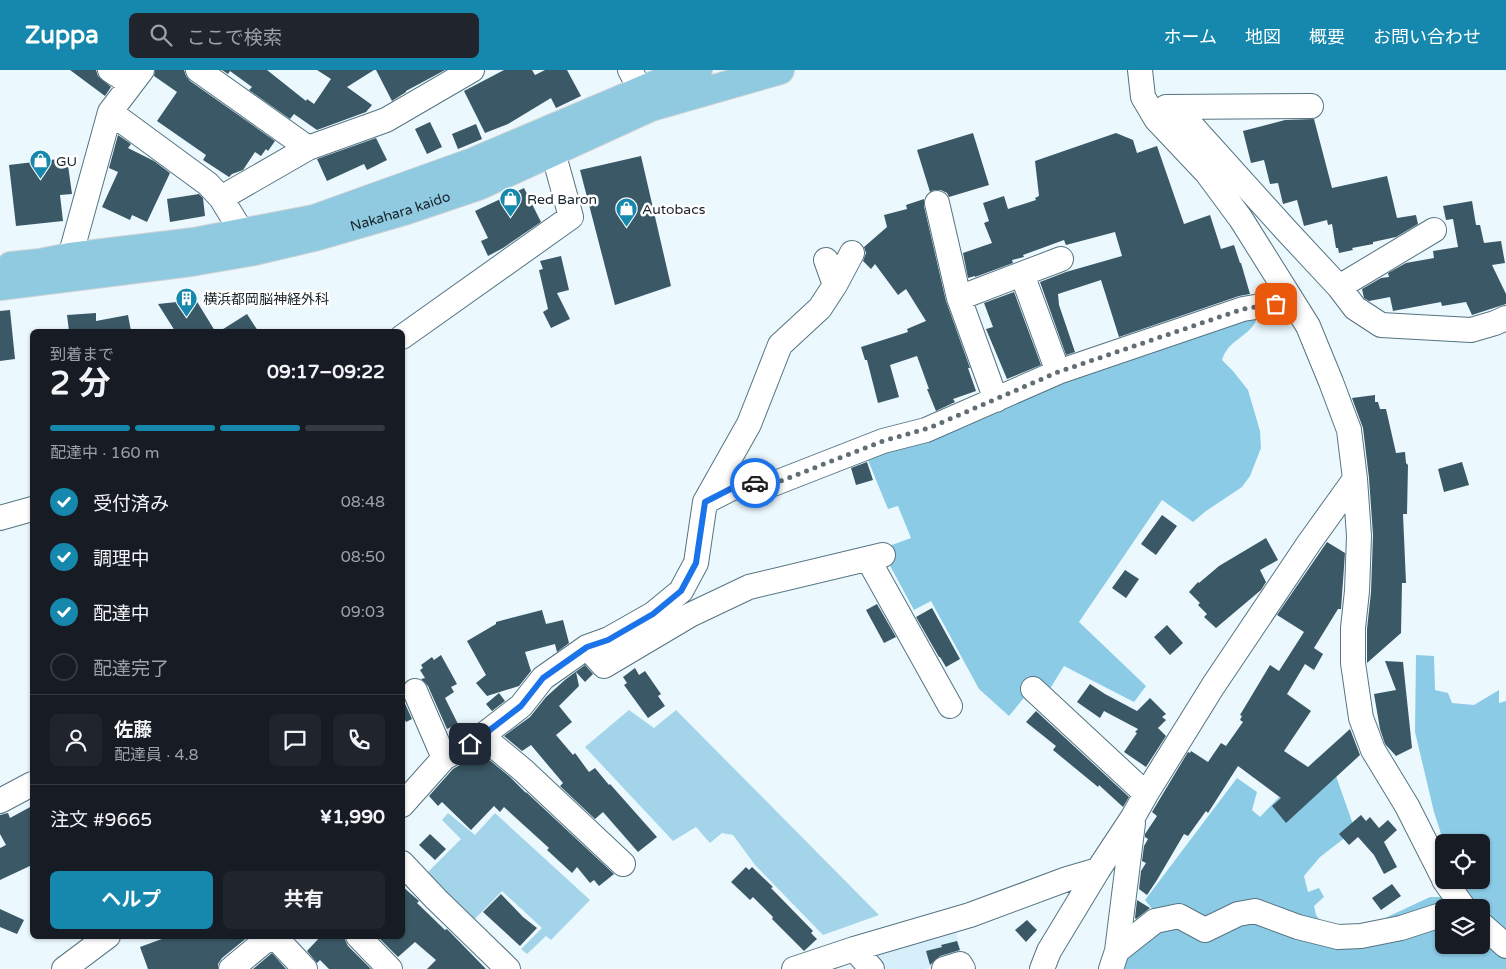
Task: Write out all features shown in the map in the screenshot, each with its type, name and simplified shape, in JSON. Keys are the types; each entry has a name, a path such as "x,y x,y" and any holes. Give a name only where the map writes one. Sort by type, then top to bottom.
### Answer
{"main road":[{"name":"Nakahara kaido","path":"0,286 191,262 255,251 314,237 407,210 478,186 548,142 635,81 698,70"},
{"name":"Nakahara kaido","path":"0,267 194,242 243,234 323,216 473,162 548,142 651,107 780,70"}],"street":[{"path":"70,257 110,112 136,77 110,70"},
{"path":"198,70 308,148"},
{"path":"221,198 308,148 386,120 472,70"},
{"path":"1140,70 1143,97 1156,119 1207,173 1241,219 1308,326 1349,430 1359,536 1357,591 1353,628 1353,663 1361,718 1373,750 1407,806 1435,862"},
{"path":"1149,107 1312,106"},
{"path":"1175,107 1339,287 1355,308 1382,324 1471,330 1506,318"},
{"path":"110,112 208,184 221,198 243,234"},
{"path":"405,335 571,217 548,142"},
{"path":"937,203 959,298 996,400"},
{"path":"1339,287 1434,230"},
{"path":"405,802 444,758 482,736 521,706 543,678 587,647 608,640 653,614 681,591 696,563 705,502 749,424 780,345 820,308 852,253"},
{"path":"826,260 835,285"},
{"path":"959,298 1061,260"},
{"path":"1022,274 1058,372"},
{"path":"705,502 742,483 773,484 883,441 926,430 1058,372 1243,309 1292,301"},
{"path":"1042,969 1049,951 1212,686 1308,543 1355,479"},
{"path":"0,518 30,510"},
{"path":"587,647 604,666 690,615 748,588 875,557 950,706"},
{"path":"1033,689 1146,794"},
{"path":"415,691 444,758"},
{"path":"482,736 524,771 623,864"},
{"path":"0,800 30,785"},
{"path":"1114,960 1133,817"},
{"path":"405,866 508,969"},
{"path":"794,969 854,949 970,915 1067,878 1098,870"},
{"path":"1114,960 1154,921 1180,916 1205,930 1238,914 1255,911 1298,928 1338,937 1361,936 1401,928 1435,917"},
{"path":"1490,932 1506,946"},
{"path":"64,969 104,939"},
{"path":"231,969 269,939"},
{"path":"276,939 305,969"},
{"path":"361,939 390,969"},
{"path":"854,949 872,969"},
{"path":"944,969 960,964 963,969"}],"shaded area":[{"path":"1254,315 1256,321 1252,327 1233,343 1222,360 1248,390 1260,431 1261,448 1250,476 1242,487 1193,522 1162,500 1079,622 1146,686 1134,702 1064,666 1048,692 1035,684 1009,716 979,689 931,601 914,610 881,549 911,538 898,506 888,509 865,453 1058,374"},
{"path":"1416,655 1434,656 1435,690 1448,693 1452,703 1474,705 1499,690 1499,703 1506,701 1506,969 1114,969 1153,910 1145,900 1237,778 1257,792 1252,810 1260,817 1284,792 1336,776 1355,830 1320,857 1304,876 1308,892 1319,888 1324,897 1314,906 1316,915 1329,931 1383,919 1430,897 1467,897 1463,889 1490,889 1490,834 1441,834 1415,732"},
{"path":"629,710 654,728 676,710 879,915 823,935 755,865 733,835 722,833 710,843 696,827 673,841 585,747"},
{"path":"448,813 475,835 495,813 590,900 551,940 546,936 527,954 521,949 542,928 502,891 471,923 423,877 461,839 442,820"},
{"path":"955,928 963,959 923,969 884,969 872,955"}],"building":[{"path":"70,70 96,70 98,76 111,87 105,96"},
{"path":"155,70 184,70 190,81 275,141 268,151 266,149 261,156 255,152 243,170 229,177 203,160 206,155 157,121 177,92 154,76"},
{"path":"222,70 267,70 306,101 307,99 314,104 331,79 317,70 374,70 347,87 372,105 366,112 317,130 294,114 290,119 249,90 252,87 230,71 228,74"},
{"path":"376,70 445,70 406,91 392,101"},
{"path":"504,70 532,70 535,75 545,70 567,70 581,96 556,108 551,98 508,124 485,133 464,91"},
{"path":"1314,119 1332,188 1387,176 1397,218 1416,215 1418,224 1396,237 1339,253 1338,248 1336,248 1332,224 1328,225 1327,220 1304,226 1297,200 1283,204 1278,183 1270,184 1264,160 1251,163 1243,131 1285,120"},
{"path":"430,122 442,147 427,154 415,129"},
{"path":"476,124 482,139 458,149 452,134"},
{"path":"973,133 989,185 949,197 947,193 941,190 930,192 917,150"},
{"path":"1116,133 1133,140 1137,153 1157,146 1184,224 1210,215 1221,249 1234,245 1250,294 1239,296 1119,337 1101,280 1058,294 1059,305 1075,352 1066,355 1040,282 1066,272 1122,256 1115,232 1066,245 1064,240 1023,255 1024,257 1012,260 1013,263 968,278 963,253 992,243 984,223 989,221 983,203 1004,196 1008,209 1036,200 1035,198 1039,196 1035,161"},
{"path":"118,135 131,144 128,148 154,161 170,173 147,222 132,215 130,220 102,207 118,172 109,168"},
{"path":"376,138 387,160 367,170 364,164 327,181 317,159"},
{"name":"Autobacs","path":"641,156 671,286 615,305 580,170"},
{"name":"GU","path":"67,158 72,194 60,195 63,221 16,226 9,165"},
{"path":"524,188 541,222 488,256 481,241 488,238 475,211"},
{"path":"199,194 203,198 205,216 170,222 167,199"},
{"path":"924,199 946,301 970,368 968,368 976,391 953,399 955,402 936,411 917,356 890,365 899,397 878,403 867,360 865,360 861,347 908,332 907,329 926,321 906,289 898,295 875,264 871,269 863,261 866,253 864,247 887,227 884,215 907,209 906,205"},
{"path":"1472,201 1476,225 1480,225 1484,243 1501,241 1505,263 1492,265 1506,294 1506,304 1472,315 1466,302 1442,306 1441,302 1393,311 1390,297 1369,301 1364,298 1362,289 1381,278 1389,277 1388,273 1406,263 1434,258 1433,251 1458,247 1453,219 1446,220 1443,206"},
{"path":"561,256 569,290 557,293 570,319 551,328 543,312 548,309 539,270 543,269 540,261"},
{"path":"1014,292 1041,365 1007,379 986,329 993,327 984,303"},
{"name":"横浜都岡脳神経外科","path":"196,300 214,329 174,329 158,304"},
{"path":"10,310 15,359 0,361 0,311"},
{"path":"96,313 96,321 128,315 131,329 69,329 67,315"},
{"path":"247,314 257,329 223,329"},
{"path":"1375,395 1375,402 1378,402 1380,409 1386,409 1396,453 1405,452 1408,465 1407,514 1403,514 1406,583 1402,583 1401,633 1367,663 1367,629 1371,592 1373,535 1363,428 1352,398"},
{"path":"867,462 873,480 856,485 851,468"},
{"path":"1462,462 1469,485 1444,492 1438,469"},
{"path":"1162,515 1177,526 1156,555 1141,544"},
{"path":"1266,538 1278,560 1260,570 1266,582 1261,590 1216,628 1204,617 1207,614 1198,605 1200,603 1189,592 1198,582 1219,566"},
{"path":"1327,542 1345,553 1341,609 1338,609 1314,648 1323,654 1314,670 1305,664 1287,694 1311,711 1284,751 1308,767 1350,729 1360,755 1286,823 1272,806 1281,798 1238,766 1208,813 1206,811 1188,836 1184,834 1147,895 1139,889 1141,871 1146,863 1142,861 1144,846 1148,839 1145,837 1145,834 1157,816 1152,812 1188,752 1190,753 1191,751 1208,762 1221,743 1226,746 1243,722 1240,720 1242,716 1240,715 1270,665 1279,671 1304,632 1277,615"},
{"path":"1125,570 1139,579 1126,598 1112,588"},
{"path":"877,604 896,637 884,643 866,610"},
{"path":"932,608 960,659 946,667 916,617"},
{"path":"542,610 546,624 563,620 569,643 557,652 555,644 525,652 531,671 519,686 487,696 476,683 486,675 467,641 496,624 496,622"},
{"path":"1167,625 1183,643 1170,655 1154,637"},
{"path":"441,655 457,684 451,687 454,692 445,698 458,724 447,729 428,686 421,679 425,678 420,670 423,668 421,665 432,657 434,660"},
{"path":"1385,661 1403,662 1412,748 1396,756 1385,744 1380,729 1374,694 1396,690"},
{"path":"585,665 593,674 585,682 576,672 579,686 559,706 572,722 556,735 573,755 575,753 589,772 595,768 657,837 638,852 603,812 595,819 560,786 563,783 531,745 522,751 504,736 530,717 546,697 566,679"},
{"path":"635,668 639,675 645,671 661,694 658,696 665,706 648,718 624,685 627,683 623,677"},
{"path":"1090,684 1137,711 1150,698 1166,714 1162,717 1166,720 1158,728 1166,736 1146,767 1124,752 1138,729 1104,711 1100,718 1077,702"},
{"path":"499,693 505,701 492,711 486,704"},
{"path":"405,704 412,719 406,722 405,720"},
{"path":"1036,711 1129,797 1123,807 1099,785 1098,787 1053,750 1056,746 1026,722"},
{"path":"481,753 510,777 614,874 599,886 594,880 590,883 577,867 572,873 547,850 549,848 504,807 500,812 494,806 471,830 442,802 438,806 429,796 453,769"},
{"path":"30,807 30,866 0,880 0,848 6,845 0,834 0,815 8,813 10,818"},
{"path":"1361,815 1366,821 1370,817 1379,828 1388,820 1397,830 1384,842 1397,867 1384,874 1374,855 1358,837 1349,845 1339,834"},
{"path":"430,834 446,849 435,860 419,845"},
{"path":"746,867 749,870 752,867 773,887 771,888 813,931 811,933 817,939 804,951 753,897 750,900 731,882"},
{"path":"1392,884 1401,896 1381,910 1372,898"},
{"path":"405,889 419,901 417,903 445,930 447,929 486,969 427,969 436,960 415,942 398,957 380,939 405,939"},
{"path":"501,894 523,917 537,928 520,946 483,912"},
{"path":"1137,900 1150,908 1136,919 1135,918"},
{"path":"0,909 24,920 17,934 0,927"},
{"path":"1027,920 1037,930 1026,942 1015,930"},
{"path":"162,939 245,939 222,958 218,964 218,969 148,969 140,947"},
{"path":"318,939 345,939 348,946 371,969 329,969 320,960 317,963 307,951"},
{"path":"957,941 960,950 940,956 930,965 926,951"},
{"path":"272,953 286,969 253,969"}],"way so far":[{"path":"755,483 773,484 883,441 926,430 1058,372 1243,309 1276,304"}],"place":[{"name":"GU","path":"40,180"},
{"name":"Red Baron","path":"511,218"},
{"name":"Autobacs","path":"626,228"},
{"name":"横浜都岡脳神経外科","path":"187,318"}],"route":[{"path":"470,744 521,706 543,678 587,647 608,640 653,614 681,591 696,563 705,502 742,483 755,483"}]}
